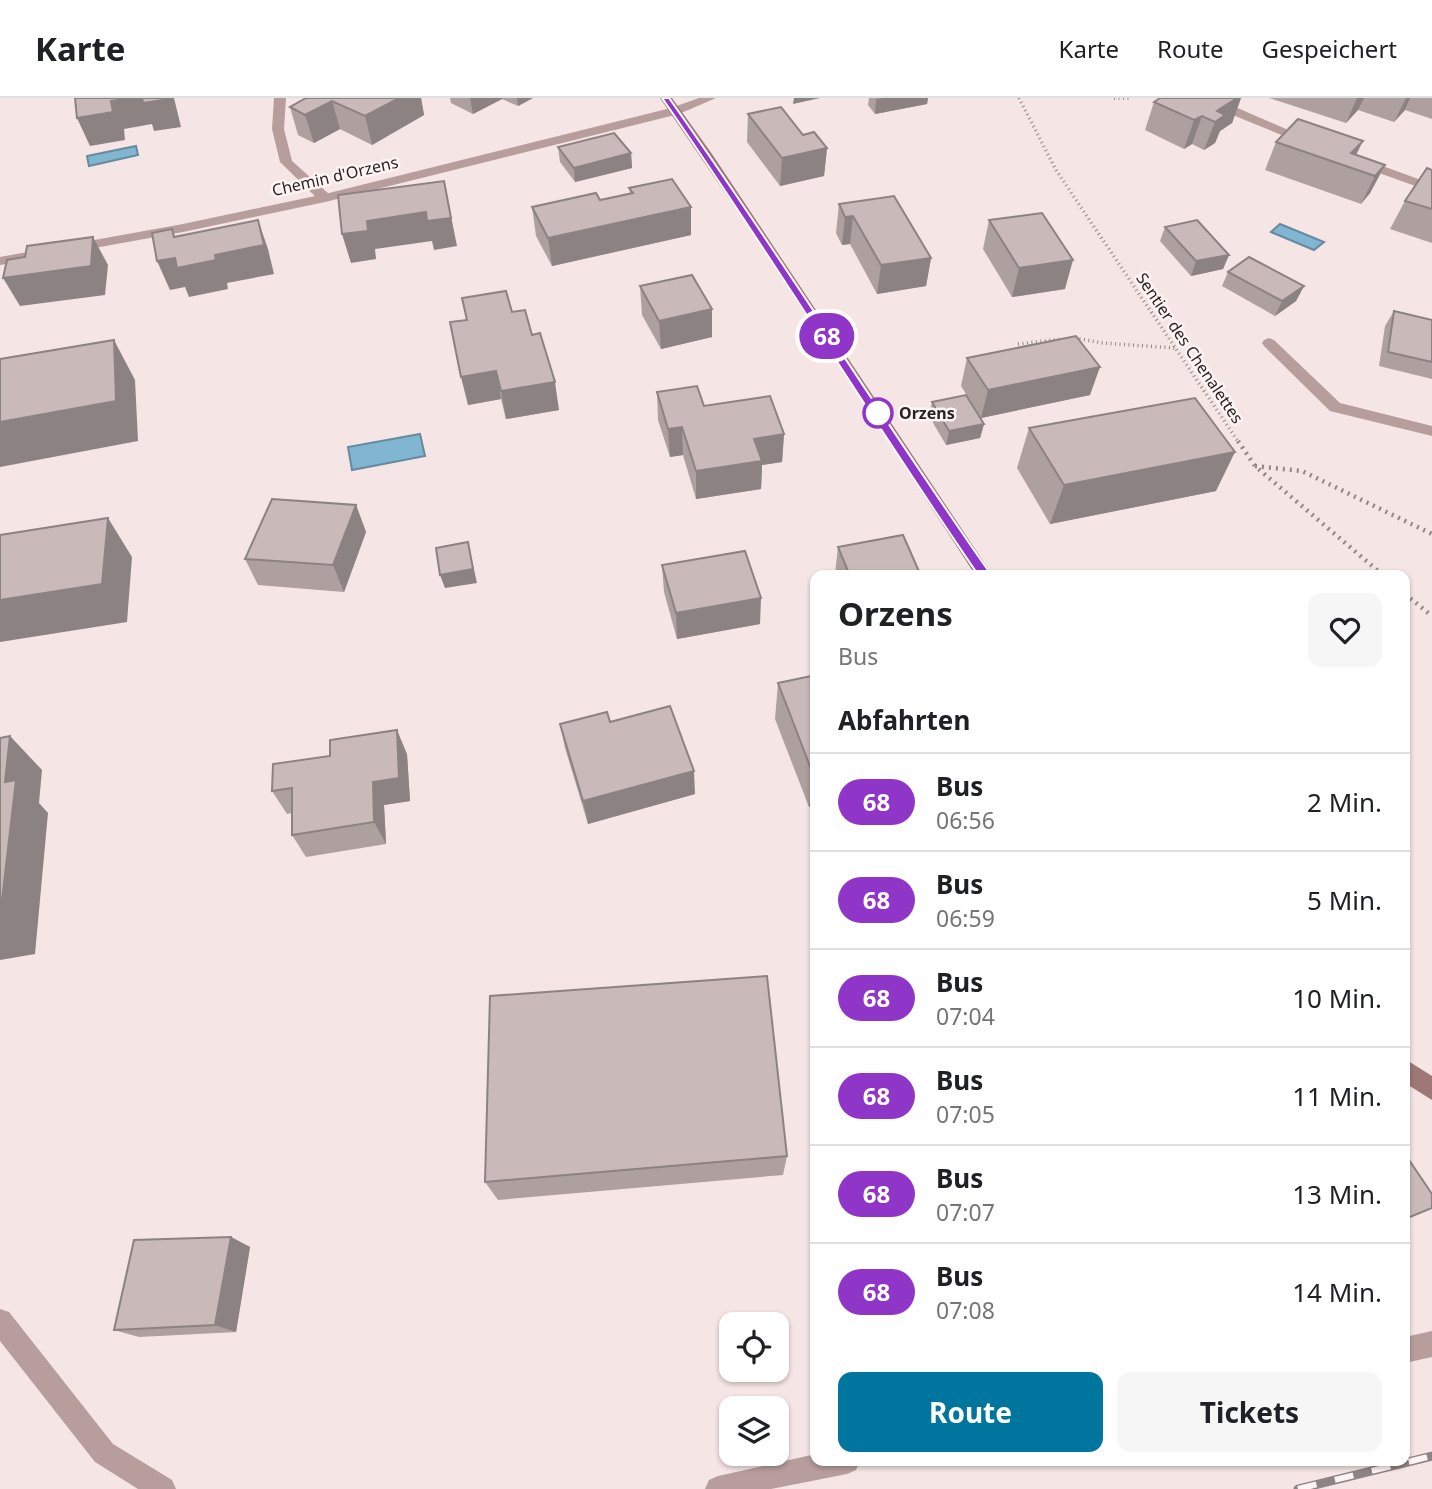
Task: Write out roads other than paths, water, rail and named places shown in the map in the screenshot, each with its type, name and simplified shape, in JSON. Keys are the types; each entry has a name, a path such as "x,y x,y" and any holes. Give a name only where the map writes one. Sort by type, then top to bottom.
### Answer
{"main road":[{"path":"666,98 741,205 981,570"},
{"path":"1410,1074 1432,1089"}],"street":[{"path":"280,98 278,129 286,162 325,198"},
{"name":"Chemin d'Orzens","path":"0,261 183,228 325,198 675,111 710,98"},
{"path":"1222,106 1323,147"},
{"path":"1347,157 1432,188"},
{"path":"1269,343 1335,407 1432,431"},
{"path":"0,1321 104,1453 163,1489"},
{"path":"1410,1349 1432,1344"},
{"path":"718,1489 821,1466"}],"water":[{"path":"136,146 138,155 89,166 87,156"},
{"path":"1280,224 1324,242 1314,250 1271,232"},
{"path":"420,434 425,456 352,470 348,447"}],"railway":[{"path":"1410,1461 1432,1456"},
{"path":"1298,1489 1391,1466"}],"place":[{"name":"Orzens","path":"878,413"}]}
